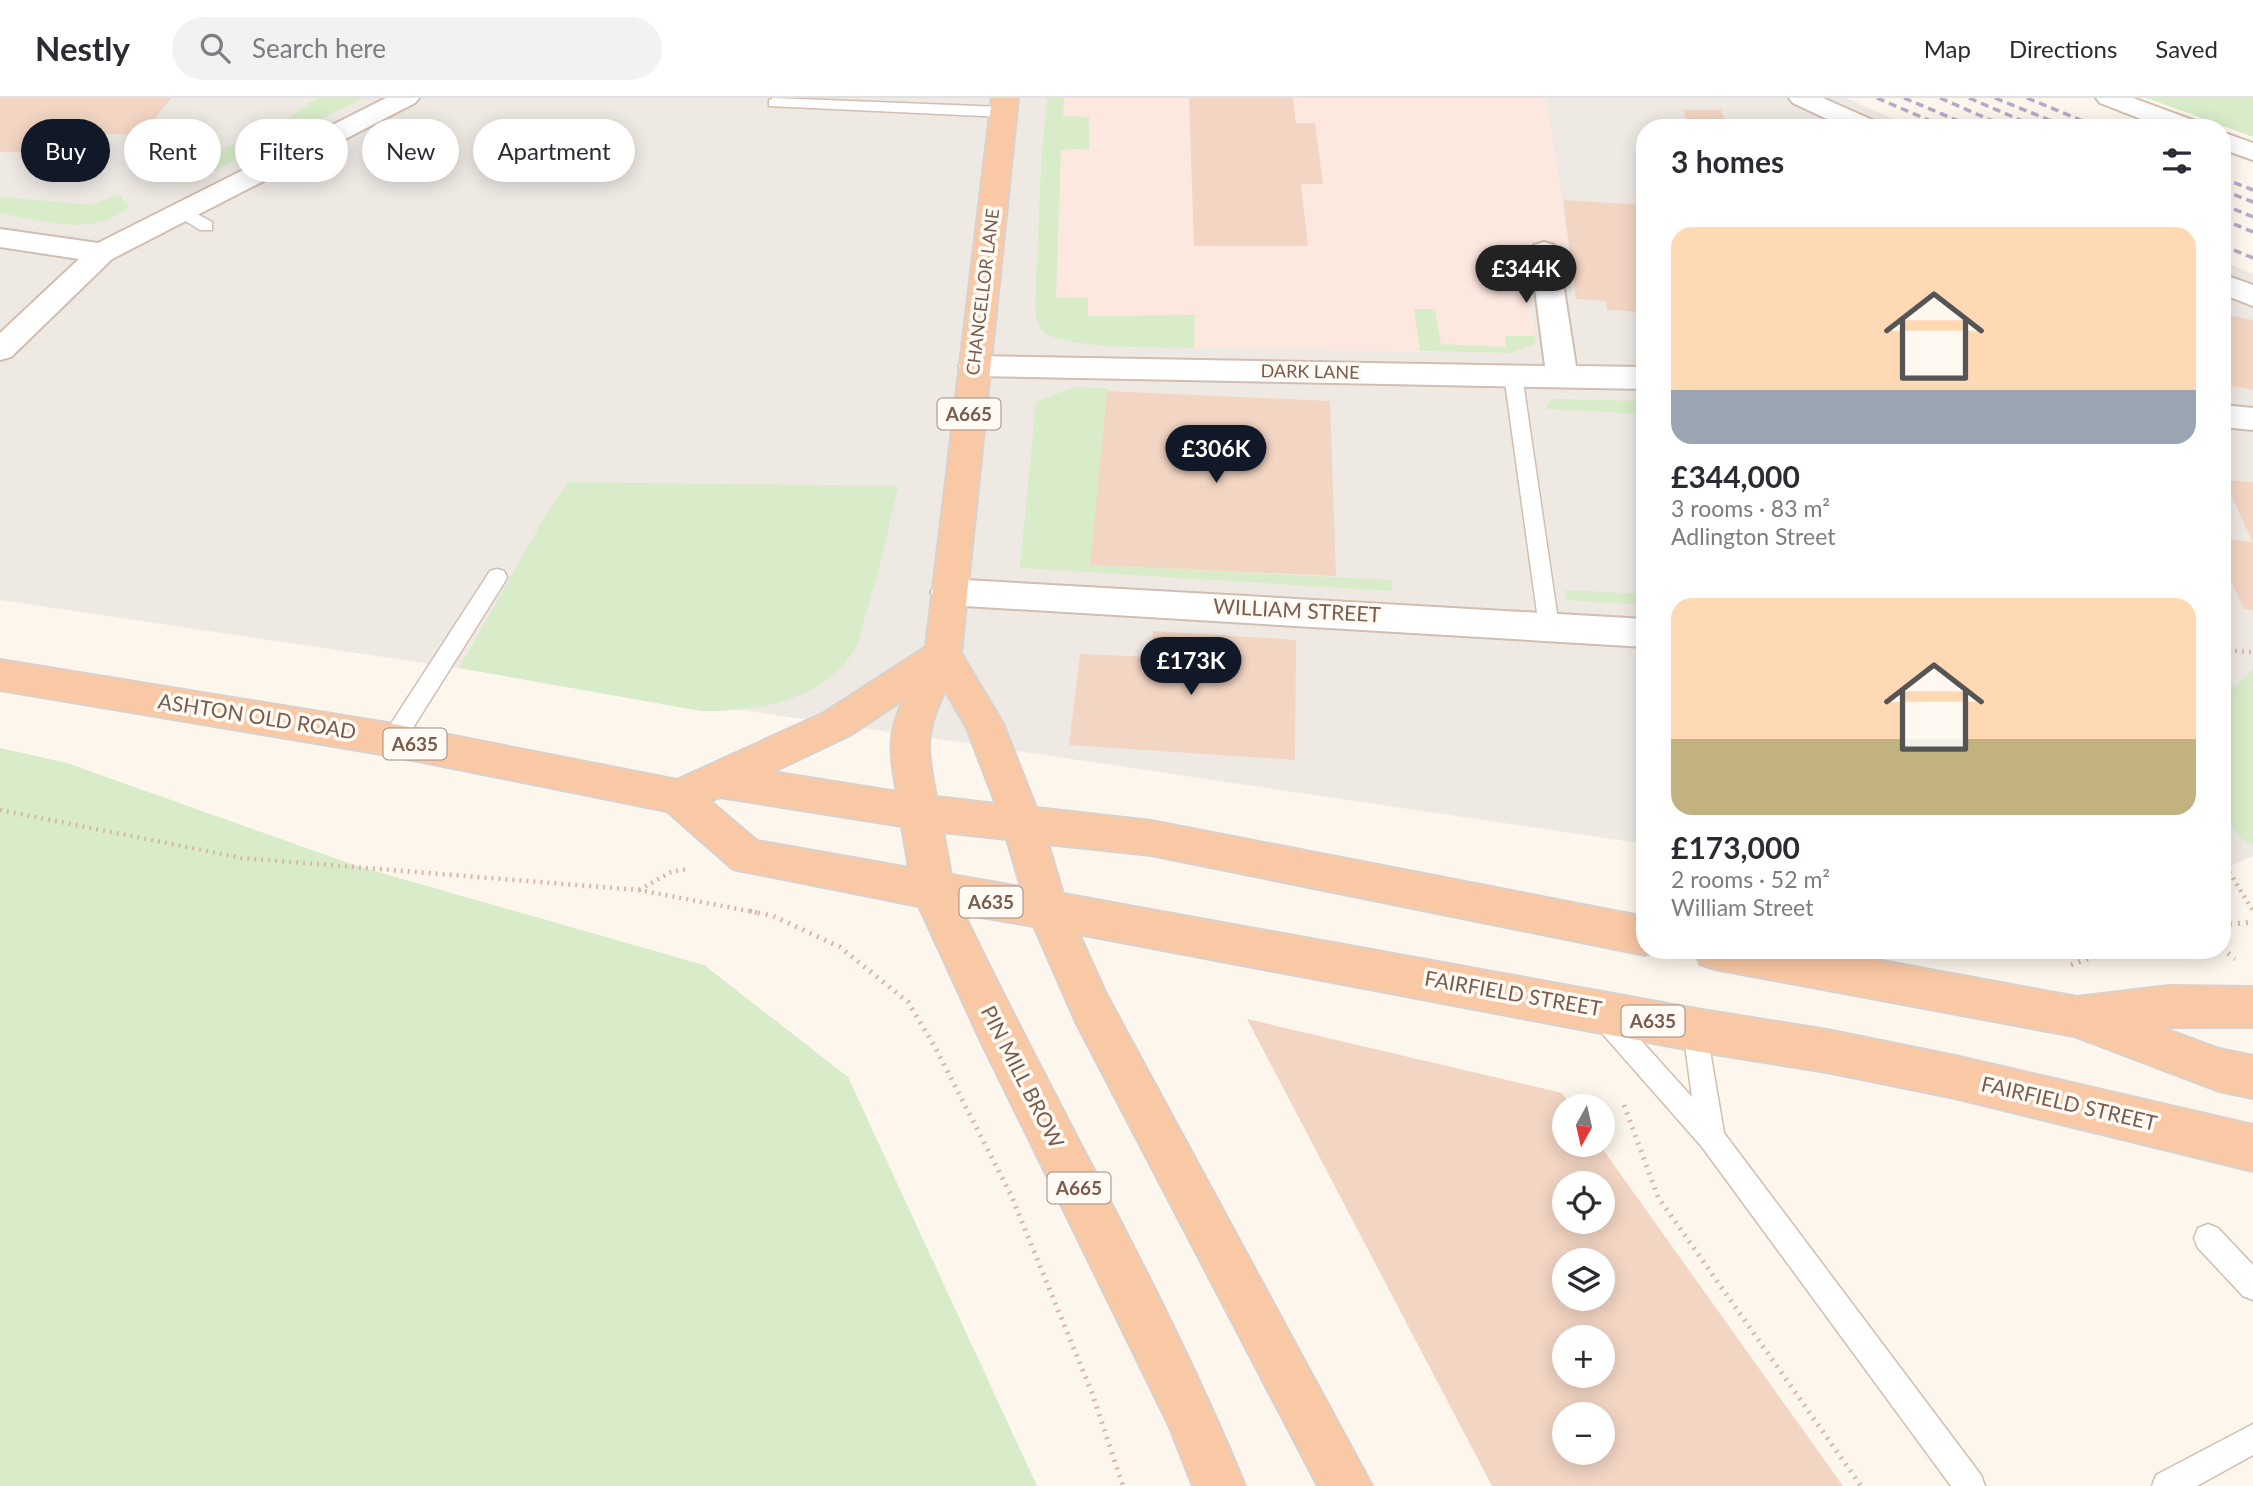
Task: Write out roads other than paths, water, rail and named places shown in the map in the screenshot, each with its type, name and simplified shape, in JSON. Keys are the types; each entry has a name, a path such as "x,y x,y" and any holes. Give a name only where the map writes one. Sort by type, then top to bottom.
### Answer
{"highway":[{"name":"CHANCELLOR LANE","path":"918,812 909,754 911,723 943,654 1004,105"},
{"path":"678,797 837,724 943,654 984,724 1021,822 1048,912 1091,1008 1346,1486"},
{"name":"ASHTON OLD ROAD","path":"0,674 393,740 678,797 747,857 934,892"},
{"path":"718,780 918,812 1151,838 1636,934"},
{"name":"PIN MILL BROW","path":"918,812 934,892 995,1025 1189,1411 1219,1486"},
{"name":"FAIRFIELD STREET","path":"934,892 1194,936 1597,1009 1696,1030 1827,1051 1955,1077 2253,1148"},
{"path":"1764,959 2074,1016 2219,1070 2253,1077"},
{"path":"2074,1016 2169,1006 2253,1007"}],"street":[{"path":"1,348 103,253 406,98"},
{"path":"2109,98 2165,119"},
{"path":"1806,119 1814,103 1849,119"},
{"path":"2231,143 2253,152"},
{"path":"0,238 103,253"},
{"path":"1544,251 1562,374"},
{"path":"2231,287 2253,296"},
{"name":"DARK LANE","path":"974,366 1562,374 1636,378"},
{"path":"2231,417 2253,419"},
{"name":"WILLIAM STREET","path":"948,592 1636,632"}],"lane":[{"path":"774,103 1004,105"},
{"path":"181,211 206,226"},
{"path":"1513,375 1549,627"},
{"path":"393,740 497,577"},
{"path":"1597,1009 1711,1138 1970,1486"},
{"path":"1696,1030 1711,1138"},
{"path":"2208,1238 2253,1286"},
{"path":"2167,1486 2253,1439"}],"railway":[{"path":"1877,98 1926,119"},
{"path":"1904,98 1954,119"},
{"path":"1940,98 1988,119"},
{"path":"1969,98 2018,119"},
{"path":"1995,98 2047,119"},
{"path":"2027,98 2078,119"},
{"path":"2231,181 2253,190"},
{"path":"2231,193 2253,202"},
{"path":"2231,208 2253,217"},
{"path":"2231,223 2253,232"},
{"path":"2231,249 2253,258"}]}
